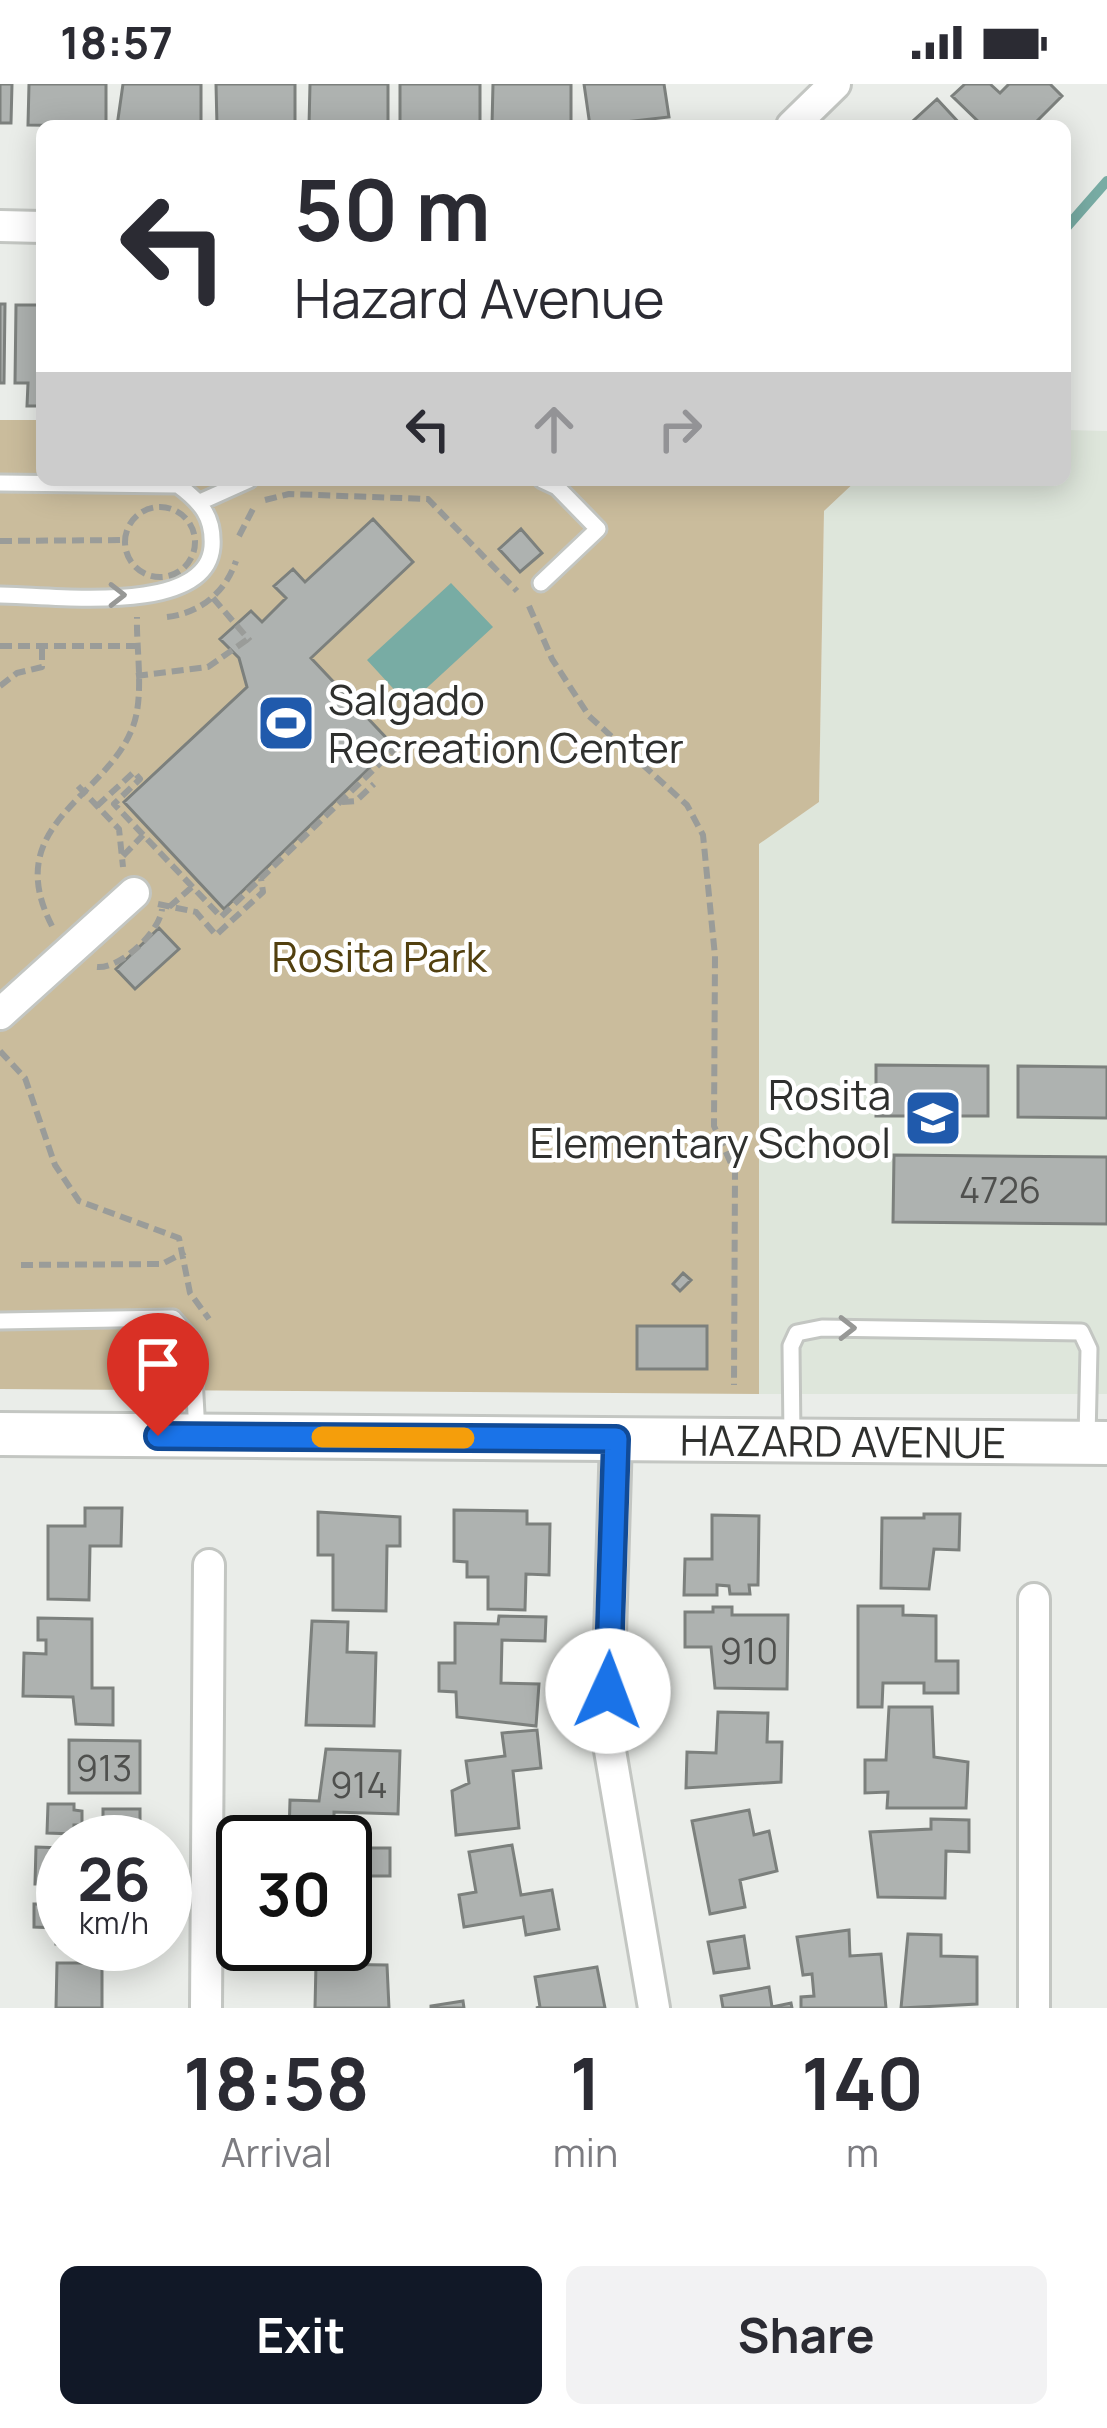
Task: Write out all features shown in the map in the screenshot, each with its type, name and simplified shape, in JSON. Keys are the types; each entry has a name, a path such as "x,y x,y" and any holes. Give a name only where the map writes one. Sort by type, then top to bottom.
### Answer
{"street":[{"path":"798,120 835,84"},
{"path":"0,226 36,227"},
{"path":"0,1014 143,884"},
{"name":"HAZARD AVENUE","path":"0,1434 1097,1443"},
{"path":"616,1439 607,1733 655,2008"},
{"path":"206,2008 209,1565"},
{"path":"1034,1599 1034,2008"}],"lane":[{"path":"0,484 36,484"},
{"path":"0,595 137,595 182,589 210,560 210,520 200,502 179,486"},
{"path":"200,502 236,486"},
{"path":"541,583 598,529 555,486"},
{"path":"0,1321 173,1318 192,1340 197,1436"},
{"path":"792,1441 791,1346 797,1333 823,1328 1064,1328 1082,1332 1088,1349 1097,1443"}],"path":[{"path":"136,676 208,667 250,641 213,598 230,579 247,511 289,494 428,499 526,601 552,659 590,716 698,820 712,894 714,1126 735,1172 734,1385"},
{"path":"163,507 181,514 194,539 185,566 157,577 131,563 125,541 135,518 163,507"},
{"path":"0,541 125,541"},
{"path":"57,805 127,739 136,714 137,595"},
{"path":"0,646 136,646"},
{"path":"0,686 17,673 42,667 42,646"},
{"path":"97,806 134,772 140,779 114,804 221,917 396,748"},
{"path":"340,803 356,801 374,784"},
{"path":"78,786 119,830 123,856 143,884 166,906 196,912 216,935 263,892 261,878"},
{"path":"123,856 143,835"},
{"path":"143,884 168,861"},
{"path":"27,884 40,913 91,965 116,965 161,921 166,906 192,887"},
{"path":"0,1051 25,1078 55,1165 79,1202 170,1233 185,1252 190,1293 212,1327"},
{"path":"21,1265 162,1264 185,1252"}],"shaded area":[{"name":"Rosita Elementary School","path":"1071,430 1107,431 1107,1394 759,1394 759,843 819,802 824,511 851,486 1071,486"}],"green space":[{"name":"Rosita Park","path":"0,420 36,420 36,486 851,486 824,511 819,802 759,844 759,1394 0,1389"}],"water":[{"path":"451,583 493,627 418,696 421,701 412,709 367,660"}],"building":[{"path":"0,84 12,84 11,123 0,123"},
{"path":"29,84 106,84 106,120 36,120 36,125 28,125"},
{"path":"123,84 201,84 201,120 118,120"},
{"path":"216,84 295,84 295,120 217,120"},
{"path":"310,84 388,84 388,120 309,120"},
{"path":"400,84 480,84 480,120 400,120"},
{"path":"493,84 571,84 571,120 492,120"},
{"path":"584,84 664,84 669,117 589,120"},
{"path":"965,84 990,84 1000,93 1009,84 1050,84 1062,96 1038,120 977,120 952,96"},
{"path":"937,99 956,120 914,120"},
{"path":"0,304 5,304 4,383 0,383"},
{"path":"16,305 36,305 36,406 27,406 28,383 15,383"},
{"path":"373,519 413,562 311,658 393,745 224,909 124,802 247,687 239,658 220,639 251,611 262,622 286,598 274,586 293,569 305,582"},
{"path":"521,529 542,553 520,572 499,549"},
{"path":"159,928 179,949 135,989 116,969"},
{"path":"876,1065 988,1066 988,1116 876,1116"},
{"path":"1018,1066 1107,1067 1107,1118 1018,1117"},
{"path":"894,1155 1107,1157 1107,1224 893,1222"},
{"path":"683,1273 691,1280 680,1291 673,1284"},
{"path":"637,1326 707,1326 707,1369 637,1369"},
{"path":"85,1508 122,1508 121,1546 90,1546 89,1600 48,1599 48,1526 85,1526"},
{"path":"454,1510 527,1511 527,1524 550,1524 549,1575 526,1574 525,1610 488,1609 488,1577 467,1577 467,1562 454,1561"},
{"path":"318,1512 400,1517 400,1546 387,1546 386,1611 333,1610 333,1555 318,1555"},
{"path":"924,1514 960,1514 959,1550 934,1549 929,1589 881,1588 882,1518 924,1518"},
{"path":"712,1515 759,1516 758,1585 749,1585 750,1594 730,1594 729,1586 717,1585 717,1595 684,1595 685,1559 712,1559"},
{"path":"858,1606 903,1606 903,1615 936,1616 936,1661 958,1661 958,1693 924,1693 924,1683 883,1683 882,1707 858,1707"},
{"path":"713,1607 732,1607 732,1615 788,1615 787,1689 715,1688 711,1647 685,1647 685,1612 713,1612"},
{"path":"499,1616 546,1617 545,1641 502,1640 501,1683 539,1684 536,1726 457,1717 456,1692 439,1691 439,1663 455,1663 455,1623 498,1624"},
{"path":"38,1618 92,1619 92,1688 113,1688 113,1725 76,1724 73,1697 23,1696 24,1653 46,1654 46,1640 38,1640"},
{"path":"312,1621 348,1622 347,1652 376,1653 374,1726 306,1725"},
{"path":"889,1707 932,1707 934,1757 968,1762 966,1808 887,1808 888,1792 865,1793 865,1760 886,1760"},
{"path":"718,1712 768,1713 767,1742 782,1742 781,1782 686,1788 687,1752 716,1753"},
{"path":"537,1730 541,1768 513,1771 519,1828 456,1835 452,1791 469,1783 466,1761 505,1756 502,1733"},
{"path":"69,1740 140,1741 140,1793 69,1793"},
{"path":"326,1749 400,1751 398,1814 290,1815 290,1800 319,1801"},
{"path":"48,1804 74,1804 74,1810 82,1811 82,1815 48,1815"},
{"path":"103,1809 140,1809 140,1815 103,1815"},
{"path":"749,1810 754,1835 769,1831 777,1871 740,1880 745,1907 710,1914 692,1821"},
{"path":"931,1819 969,1820 969,1852 946,1851 945,1898 878,1897 870,1832 931,1829"},
{"path":"512,1845 521,1895 552,1890 559,1929 526,1935 523,1917 464,1927 459,1895 476,1892 469,1852"},
{"path":"372,1848 390,1848 390,1876 372,1876"},
{"path":"849,1930 850,1956 881,1954 886,2008 801,2008 801,1997 814,1996 812,1974 803,1975 797,1937"},
{"path":"908,1934 941,1935 941,1956 977,1957 977,2004 901,2008"},
{"path":"744,1936 749,1968 714,1973 708,1942"},
{"path":"372,1965 387,1965 389,2008 315,2008 316,1971 372,1971"},
{"path":"597,1967 605,2008 536,2008 540,2007 535,1977"},
{"path":"57,1971 102,1971 102,2008 56,2008"},
{"path":"769,1987 772,2007 791,2003 792,2008 723,2008 721,1996"},
{"path":"463,2001 464,2008 431,2008 431,2006"}],"waterway":[{"path":"1071,222 1107,181"}],"slow traffic":[{"path":"322,1437 464,1438"}],"place":[{"name":"Salgado Recreation Center","path":"286,723"},
{"name":"Rosita Elementary School","path":"933,1118"}],"route":[{"path":"158,1436 616,1439 608,1691"}]}
